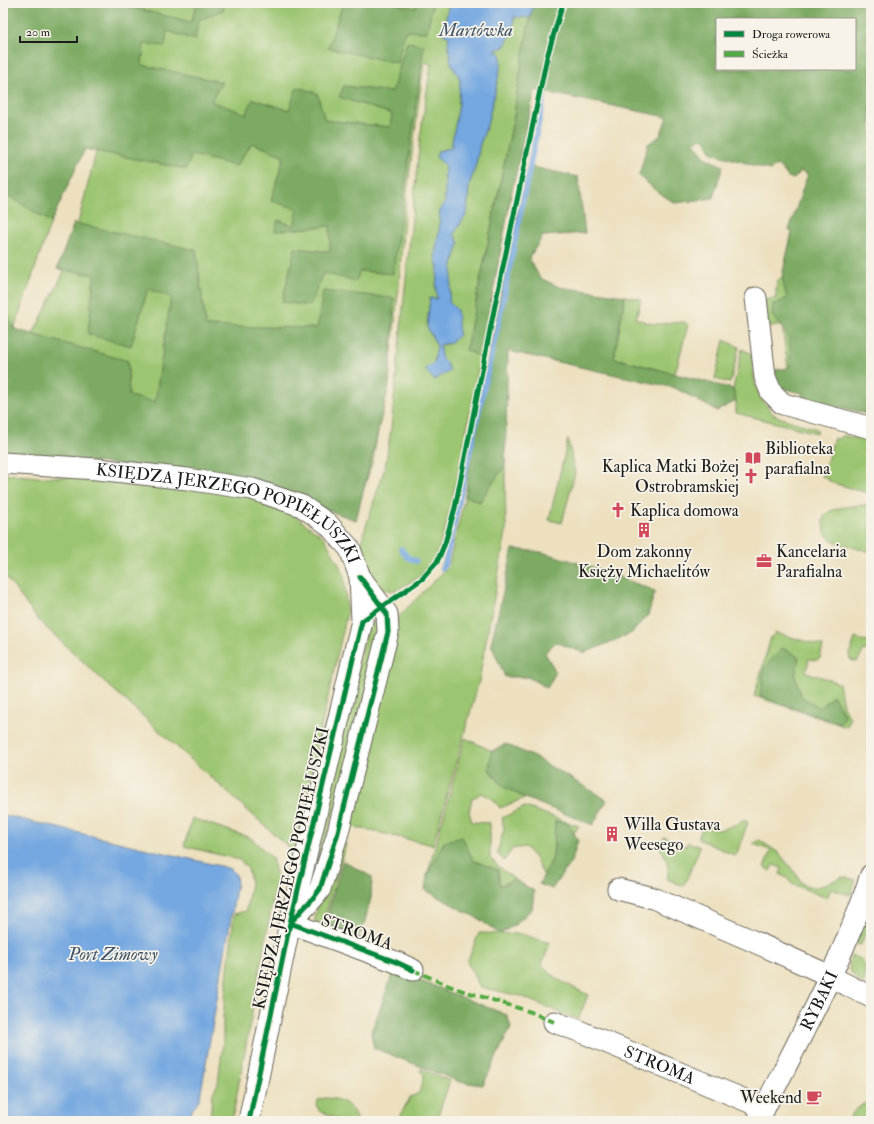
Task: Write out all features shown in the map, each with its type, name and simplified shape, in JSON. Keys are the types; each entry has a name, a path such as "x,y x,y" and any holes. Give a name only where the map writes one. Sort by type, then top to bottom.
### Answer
{"street":[{"path":"756,298 765,377 771,392 783,404 871,428"},
{"name":"KSIĘDZA JERZEGO POPIEŁUSZKI","path":"3,463 98,469 187,479 252,489 302,506 328,524 350,548 360,577 362,622 290,923 249,1121"},
{"path":"290,923 320,889 326,873 337,836 388,632 387,614 360,577"},
{"name":"RYBAKI","path":"761,1114 831,977 862,902 871,875"},
{"path":"618,889 652,898 746,938 871,997"},
{"name":"STROMA","path":"290,923 389,959 413,970"},
{"name":"STROMA","path":"554,1022 579,1031 761,1114"}],"green space":[{"path":"3,3 118,3 191,22 197,3 225,3 223,10 199,20 195,40 167,31 165,46 144,44 142,65 222,82 211,101 246,114 253,99 289,110 297,87 317,93 325,120 390,127 392,114 339,97 344,86 392,92 407,42 424,45 393,274 360,271 356,281 323,273 310,306 282,302 295,248 330,252 330,226 275,231 278,220 294,226 298,209 271,201 284,156 252,143 236,166 192,155 186,169 85,149 51,222 5,194 5,166 3,168"},
{"path":"134,3 449,3 443,34 449,37 451,63 460,79 459,105 451,148 438,151 445,165 445,202 440,211 439,231 435,255 438,268 436,286 437,299 430,298 427,326 437,346 434,363 446,363 441,357 440,345 450,343 449,302 453,264 459,243 454,234 467,213 469,186 496,88 501,63 501,54 495,50 513,31 514,17 534,3 871,3 871,415 841,407 833,412 801,401 803,393 782,387 788,368 782,326 768,326 765,300 776,298 778,280 782,277 813,175 672,100 518,86 514,116 466,350 481,357 446,527 435,559 421,576 395,591 381,589 370,573 362,554 362,538 385,467 391,428 420,138 431,64 424,62 404,215 391,360 373,460 361,498 3,442 3,394 67,266"},
{"path":"343,3 391,3 416,8 416,3 433,3 427,32 405,31 397,63 328,48"},
{"path":"534,3 871,3 871,415 841,407 833,412 801,401 803,393 784,388 777,377 775,370 788,368 790,366 788,338 783,327 772,316 773,304 787,298 782,278 792,232 789,230 808,175 801,171 794,179 788,177 777,165 770,170 712,153 705,139 700,138 694,143 706,158 723,166 713,198 675,203 656,191 639,175 648,144 660,136 667,117 535,90 511,195 481,357 466,350 514,116 527,31"},
{"path":"5,166 6,194 51,222 14,329 3,304 3,169"},
{"path":"528,166 578,177 585,233 543,236 529,258 540,278 559,287 625,296 614,358 733,389 736,401 717,411 675,388 508,351 505,466 480,502 465,496 493,330"},
{"path":"74,223 196,250 206,326 317,328 323,291 394,298 389,386 356,520 224,475 3,453 3,304 14,329 128,361 129,396 155,402 171,297 148,289 131,346 88,334 94,275 57,269"},
{"path":"625,296 641,299 636,319 654,324 685,322 688,325 675,374 614,358"},
{"path":"724,340 739,347 730,383 715,379"},
{"path":"742,349 751,354 755,383 761,399 773,414 781,418 817,429 817,433 736,413 736,401 733,389"},
{"path":"841,436 871,442 871,494 833,483 822,476 834,438 839,439"},
{"path":"568,439 575,473 562,523 549,520"},
{"path":"473,463 505,466 506,532 479,681 433,845 345,825 398,617 448,567"},
{"path":"3,474 40,477 98,477 253,497 289,512 324,537 344,574 347,613 294,852 39,621 3,573"},
{"path":"862,505 871,506 871,552 830,539 826,535 824,528 823,521 825,515 842,507"},
{"path":"513,549 541,552 596,568 655,591 648,615 632,633 584,653 556,642 545,653 556,672 547,688 528,677 505,677 491,644"},
{"path":"382,618 355,743 316,870 333,772 366,634 374,620"},
{"path":"776,633 823,646 820,658 817,660 809,659 806,672 839,683 843,706 850,718 847,727 754,696 771,637"},
{"path":"855,638 871,643 871,651 864,650 857,662 851,660 849,656"},
{"path":"782,648 799,657 795,676 801,696 820,708 833,695 845,716 840,723 760,696 764,668"},
{"path":"465,738 492,751 489,770 504,787 525,798 500,808 493,799 481,793 472,799 469,812 472,822 490,823 490,858 514,879 500,886 498,870 474,861 444,842 427,876"},
{"path":"506,744 538,759 607,800 593,825 525,798 504,787 489,770 492,751"},
{"path":"525,807 579,826 574,833 569,824 555,821 553,858 544,876 535,858 525,847 512,849 504,861 497,853 504,829 502,818"},
{"path":"192,818 251,838 272,858 277,877 232,1121 210,1121 212,1095 218,1083 223,1042 223,1017 234,914 246,911 251,883 248,869 240,860 184,846"},
{"path":"742,820 748,822 736,856 698,839 703,825 720,830 740,823"},
{"path":"555,821 569,824 578,840 572,860 552,889 539,884 553,858"},
{"path":"462,837 474,861 498,870 500,886 514,879 534,891 532,909 516,924 500,934 479,919 425,890 427,876 444,842"},
{"path":"664,837 686,846 688,842 700,847 684,886 667,879 667,863 660,848"},
{"path":"759,840 779,853 797,875 802,884 815,888 843,877 856,880 850,895 831,889 827,898 792,884 787,878 780,874 782,868 773,865 770,871 764,867 770,850 753,844"},
{"path":"338,844 346,844 321,929 314,924 316,912"},
{"path":"343,861 372,877 371,898 362,932 355,938 326,926 327,915"},
{"path":"871,897 871,915 861,945 855,944"},
{"path":"479,933 521,934 550,943 542,965 557,979 588,995 578,1020 520,996 480,987 467,962"},
{"path":"851,956 860,959 865,966 864,984 854,976 850,969 849,965"},
{"path":"394,970 507,1015 511,1027 483,1085 460,1082 374,1048 371,1033"},
{"path":"421,1069 450,1081 436,1121 398,1121 410,1097 419,1093 424,1075 420,1071"},
{"path":"325,1098 336,1099 346,1103 352,1110 357,1121 342,1121 319,1111 317,1105 318,1100"},
{"path":"871,1101 871,1121 848,1121 857,1108"}],"water":[{"name":"Martówka","path":"449,3 534,3 530,18 514,17 513,31 504,47 495,50 501,54 501,64 496,88 469,186 467,213 454,234 459,243 453,264 449,302 457,310 459,335 450,343 440,345 441,357 450,371 434,380 425,369 434,363 437,346 427,327 430,298 437,299 436,286 438,268 435,255 439,231 440,211 445,202 445,165 436,157 438,151 451,148 459,105 460,79 451,63 448,43 449,37 443,34"},
{"name":"Port Zimowy","path":"3,815 220,866 231,869 236,875 237,883 200,1098 185,1121 3,1121"}],"waterway":[{"path":"442,568 445,563 499,320 544,96"},
{"path":"401,549 407,557 416,561"}],"marked path":[{"path":"413,970 454,988 531,1012 554,1022"}],"cycle path":[{"path":"249,1121 290,923 362,621 422,579 437,562 445,543 455,508 495,305 547,57 563,3"},
{"path":"360,577 387,614 388,632 337,836 320,889 290,923 396,962 413,970"}],"place":[{"name":"Biblioteka parafialna","path":"753,458"},
{"name":"Kaplica Matki Bożej Ostrobramskiej","path":"751,476"},
{"name":"Kaplica domowa","path":"618,510"},
{"name":"Dom zakonny Księży Michaelitów","path":"644,530"},
{"name":"Kancelaria Parafialna","path":"764,561"},
{"name":"Willa Gustava Weesego","path":"612,834"},
{"name":"Weekend","path":"814,1097"}]}
